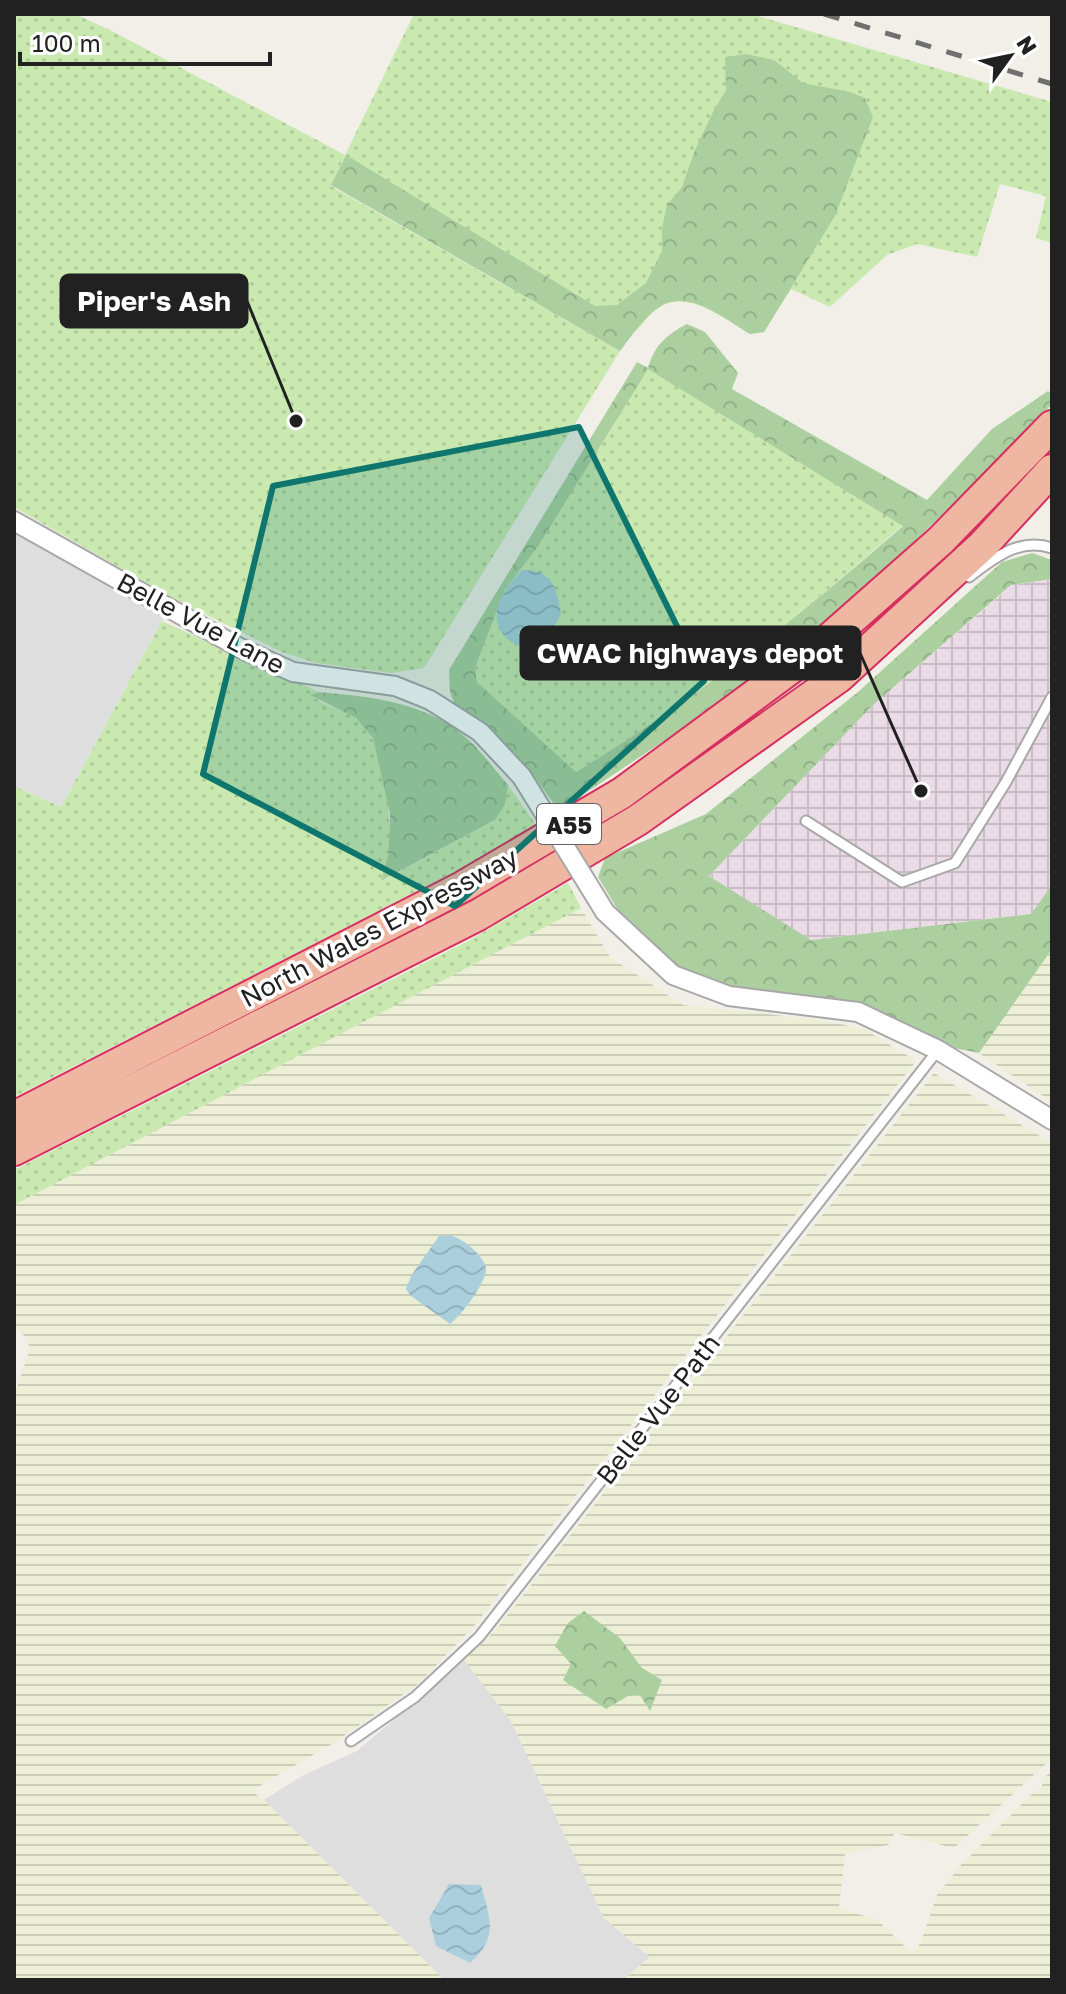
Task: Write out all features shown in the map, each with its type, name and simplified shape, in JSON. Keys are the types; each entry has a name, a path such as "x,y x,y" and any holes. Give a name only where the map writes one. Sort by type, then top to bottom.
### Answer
{"highway":[{"name":"North Wales Expressway","path":"14,1117 464,886 622,793 821,646 940,541 1052,426"},
{"name":"North Wales Expressway","path":"14,1150 478,915 638,820 839,677 983,545 1052,470"}],"street":[{"name":"Belle Vue Lane","path":"14,521 240,648 293,672 395,686 430,700 480,732 522,777 605,912 673,975 729,996 858,1012 938,1050 1052,1120"}],"lane":[{"path":"966,579 1004,551 1040,544 1052,548"},
{"path":"864,653 953,588"},
{"path":"806,821 902,882 955,863 1006,782 1052,697"},
{"name":"Belle Vue Path","path":"351,1741 415,1697 479,1637 938,1050"}],"highlighted area":[{"path":"579,427 704,681 455,906 203,774 273,486"}],"shaded area":[{"path":"14,521 169,608 61,807 14,786"},
{"path":"1052,579 1052,886 1031,914 810,940 709,876 872,706 1012,585"},
{"path":"464,1660 511,1721 604,1918 650,1957 623,1980 444,1980 264,1800 302,1776 357,1751"}],"green space":[{"path":"14,14 75,14 345,155 414,14 751,14 1052,102 1052,243 1036,238 1046,196 1000,184 977,257 917,244 887,255 830,307 791,289 764,332 750,334 706,308 681,302 658,308 636,331 345,156 331,186 620,351 424,668 391,673 316,663 282,652 176,600 14,507"},
{"path":"746,54 774,60 803,83 865,98 873,117 835,216 764,332 750,334 693,303 669,302 647,317 620,351 331,185 346,155 595,306 617,305 646,283 662,251 662,228 667,205 682,187 695,150 726,90 725,57"},
{"path":"687,324 705,332 738,373 732,389 927,500 992,429 1048,391 1052,394 1052,404 1008,452 859,594 704,714 559,811 528,768 454,703 449,670 637,362 648,368 658,347","holes":["648,369 903,526 824,593 703,687 576,772 477,682 475,668 505,590 539,545"]},
{"path":"648,368 903,525 745,656 662,717 575,773 477,682 475,668 505,590 539,545"},
{"path":"1032,553 1052,560 1052,579 1011,585 872,706 709,876 811,940 1031,914 1052,885 1052,949 979,1053 939,1045 857,1006 730,990 677,970 618,910 598,877 605,858 706,814 858,692 1002,562"},
{"path":"162,621 319,692 311,695 354,717 365,728 380,760 388,799 388,855 382,881 495,820 505,805 508,785 539,829 14,1097 14,786 61,807"},
{"path":"319,692 380,699 437,718 471,742 508,785 505,805 495,820 381,881 388,855 390,814 373,738 356,718 310,695"},
{"path":"568,883 581,908 14,1205 14,1170 468,941"},
{"path":"581,908 610,957 683,1005 821,1020 864,1029 916,1061 474,1626 418,1684 335,1742 251,1791 264,1800 444,1980 14,1980 14,1396 30,1349 26,1337 14,1328 14,1205"},
{"path":"1052,949 1052,1102 979,1053"},
{"path":"934,1073 1052,1143 1052,1758 954,1848 895,1833 888,1845 845,1854 839,1908 877,1920 913,1954 921,1942 937,1895 961,1865 1041,1788 1045,1777 1052,1771 1052,1980 623,1980 650,1957 604,1918 511,1721 464,1660 495,1631","holes":["620,1638 642,1668 650,1710 640,1695 628,1696 606,1709 564,1680 571,1664"]},
{"path":"584,1611 620,1638 642,1668 662,1680 650,1711 640,1695 628,1696 606,1709 563,1680 571,1664 555,1646 568,1623"}],"water":[{"path":"522,570 547,577 555,588 561,614 546,638 529,646 513,643 506,638 501,632 497,615 502,596"},
{"path":"439,1236 452,1236 468,1245 483,1260 486,1271 471,1300 450,1324 406,1289 411,1276"},
{"path":"449,1884 481,1885 489,1918 489,1936 470,1963 436,1946 429,1918"}],"railway":[{"path":"824,14 1052,84"}],"place":[{"name":"Piper's Ash","path":"296,421"},
{"name":"CWAC highways depot","path":"921,791"}]}
